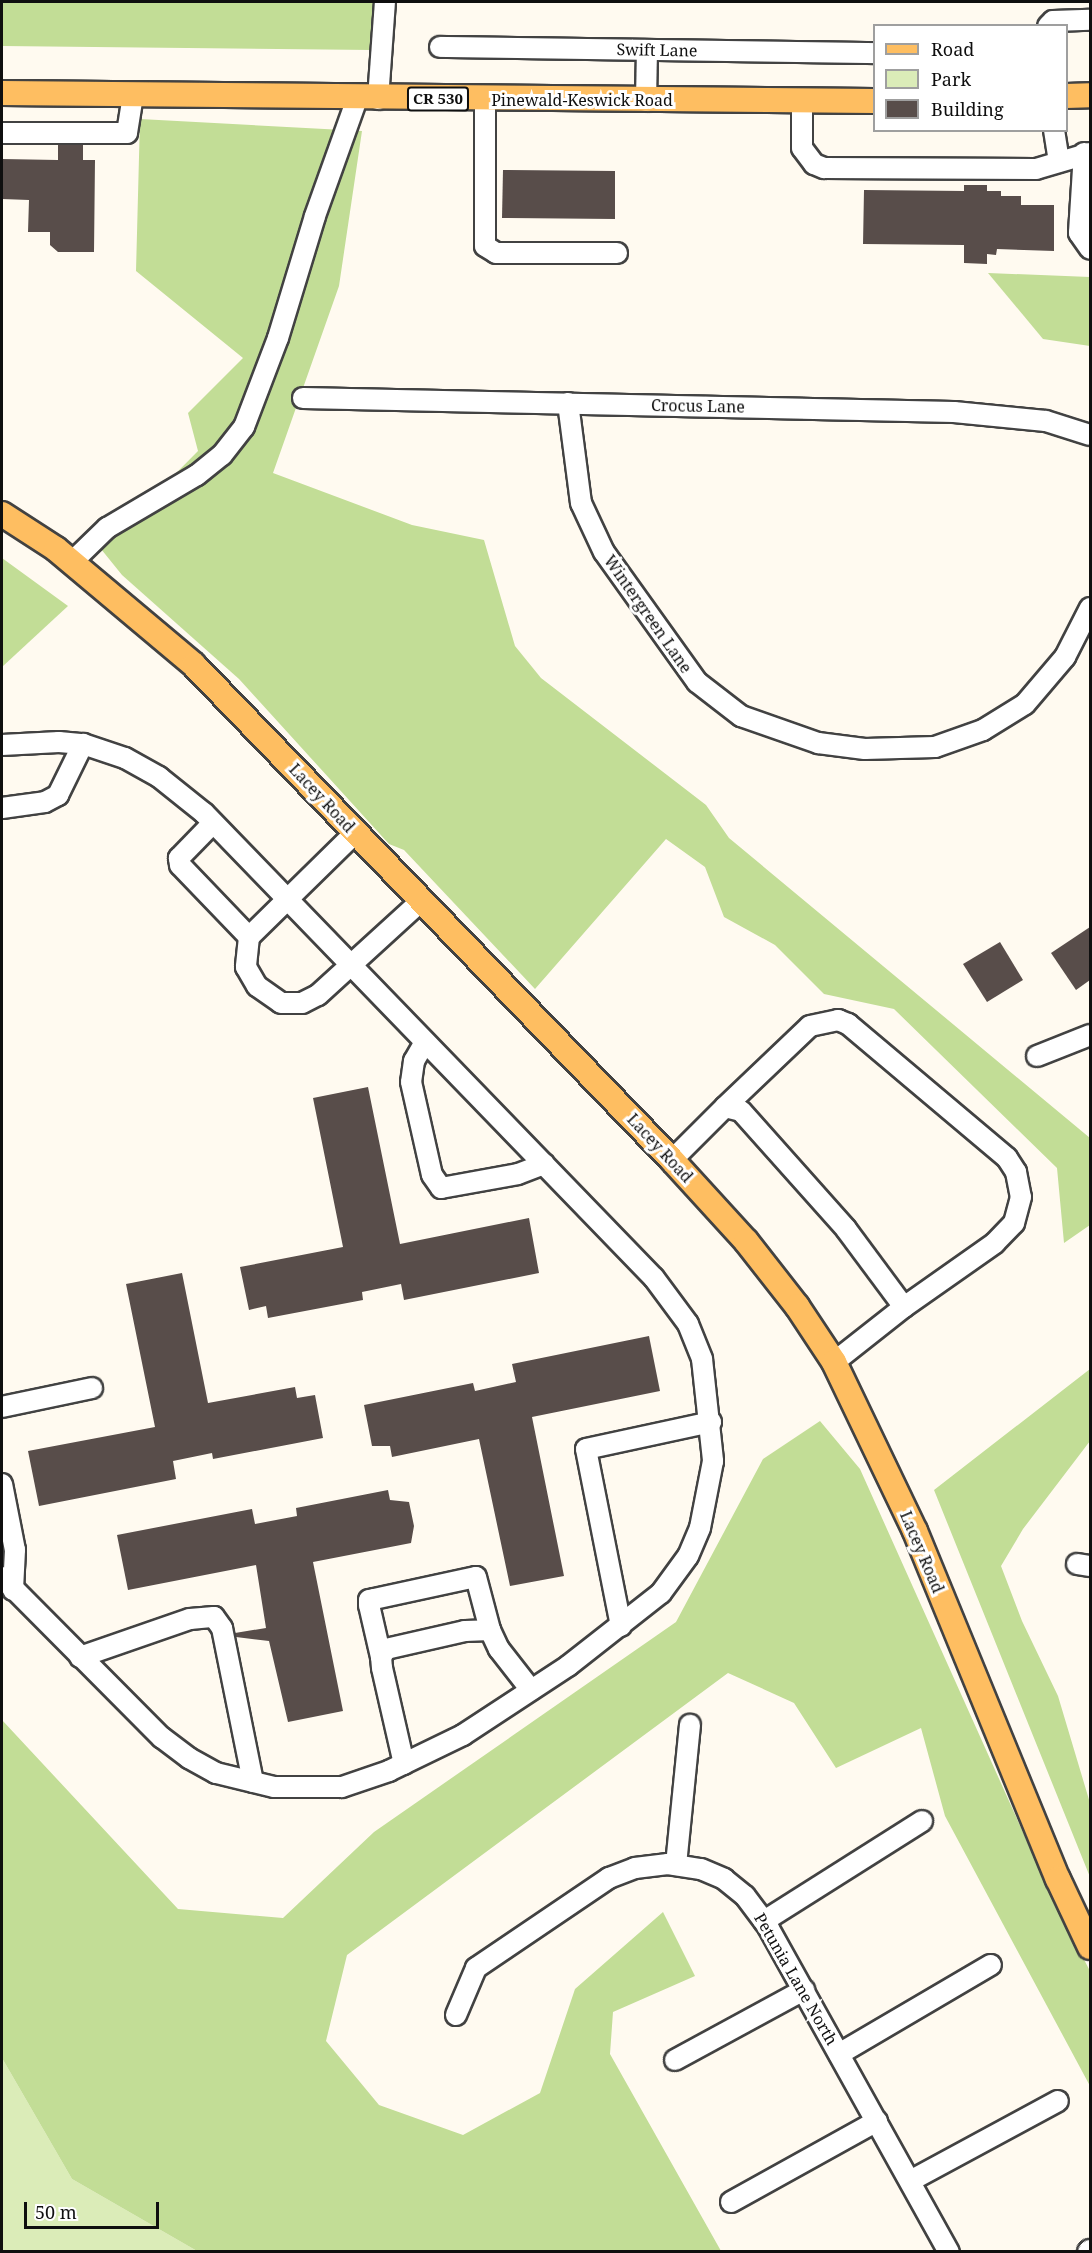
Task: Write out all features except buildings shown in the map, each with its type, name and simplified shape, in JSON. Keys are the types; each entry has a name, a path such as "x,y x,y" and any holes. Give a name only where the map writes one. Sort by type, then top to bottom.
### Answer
{"main road":[{"name":"Pinewald-Keswick Road","path":"2,93 368,99 873,101"},
{"path":"1068,96 1090,95"},
{"name":"Lacey Road","path":"2,514 72,562 194,665 672,1160 746,1241 797,1306 834,1362 915,1532 1058,1879 1090,1947"}],"street":[{"path":"72,562 107,528 214,462 244,427 278,338 315,216 368,99 385,2"},
{"path":"1050,24 1053,21 1090,20"},
{"name":"Swift Lane","path":"440,47 873,53"},
{"path":"645,101 646,50"},
{"path":"2,133 127,133 134,95"},
{"path":"485,100 485,246 496,253 617,253"},
{"path":"802,102 802,148 814,164 824,168 1036,169 1087,153 1087,197 1079,233 1090,249"},
{"path":"1054,132 1059,162"},
{"name":"Crocus Lane","path":"303,398 954,412 1046,421 1090,435"},
{"name":"Wintergreen Lane","path":"568,403 581,502 604,552 697,682 741,716 819,743 865,749 935,747 983,730 1025,704 1065,657 1090,608"},
{"path":"2,808 45,802 58,795 83,744"},
{"path":"2,745 83,744 125,758 159,777 213,823 654,1278 688,1324 702,1359 711,1422 710,1490 688,1556 661,1593 621,1626 463,1735 404,1764 342,1787 274,1787 216,1773 189,1758 162,1738 7,1583 15,1550 2,1484"},
{"path":"213,823 179,858 180,865 249,937"},
{"path":"355,833 286,897 249,937 246,967 257,986 281,1003 302,1003 318,995 422,901"},
{"path":"672,1160 810,1026 838,1020 848,1024 1007,1158 1016,1172 1022,1197 1014,1223 995,1243 904,1307 834,1362"},
{"path":"1037,1056 1090,1035"},
{"path":"425,1042 414,1061 411,1082 432,1175 441,1188 518,1174 544,1164"},
{"path":"725,1107 741,1111 807,1184 904,1307"},
{"path":"2,1407 92,1388"},
{"path":"621,1626 586,1449 711,1422"},
{"path":"404,1764 369,1600 476,1577 490,1630 531,1690"},
{"path":"80,1657 190,1619 214,1617 222,1628 253,1782"},
{"path":"381,1657 386,1649 465,1631 490,1630"},
{"path":"676,1865 690,1725"},
{"path":"764,1922 922,1821"},
{"name":"Petunia Lane North","path":"456,2015 476,1968 609,1878 634,1868 676,1865 700,1869 724,1879 745,1896 764,1922 949,2252"},
{"path":"839,2054 992,1965"},
{"path":"675,2060 804,1990"},
{"path":"910,2181 1058,2101"},
{"path":"731,2202 877,2121"}],"green space":[{"path":"2,2 378,2 372,50 2,46"},
{"path":"140,119 362,131 339,286 273,473 412,525 484,540 515,646 541,678 706,805 729,838 1090,1138 1090,1225 1064,1243 1057,1168 894,1009 824,994 775,945 724,917 705,867 666,839 535,989 404,850 389,844 239,679 122,575 101,549 198,451 188,413 243,358 136,271"},
{"path":"988,273 1090,277 1090,346 1043,339"},
{"path":"2,558 68,606 2,667"},
{"path":"1090,1369 1090,1441 1023,1529 1001,1566 1022,1621 1058,1696 1090,1803 1090,1877 934,1490"},
{"path":"820,1421 860,1469 1057,1908 1090,1971 1090,2086 945,1816 921,1728 836,1768 794,1703 728,1673 347,1955 326,2041 379,2105 463,2135 540,2093 575,1989 663,1912 695,1976 613,2012 610,2054 721,2251 197,2251 72,2179 2,2058 2,1720 178,1909 283,1918 374,1832 676,1622 763,1459"},
{"path":"2,2058 72,2179 197,2251 2,2251"}]}
